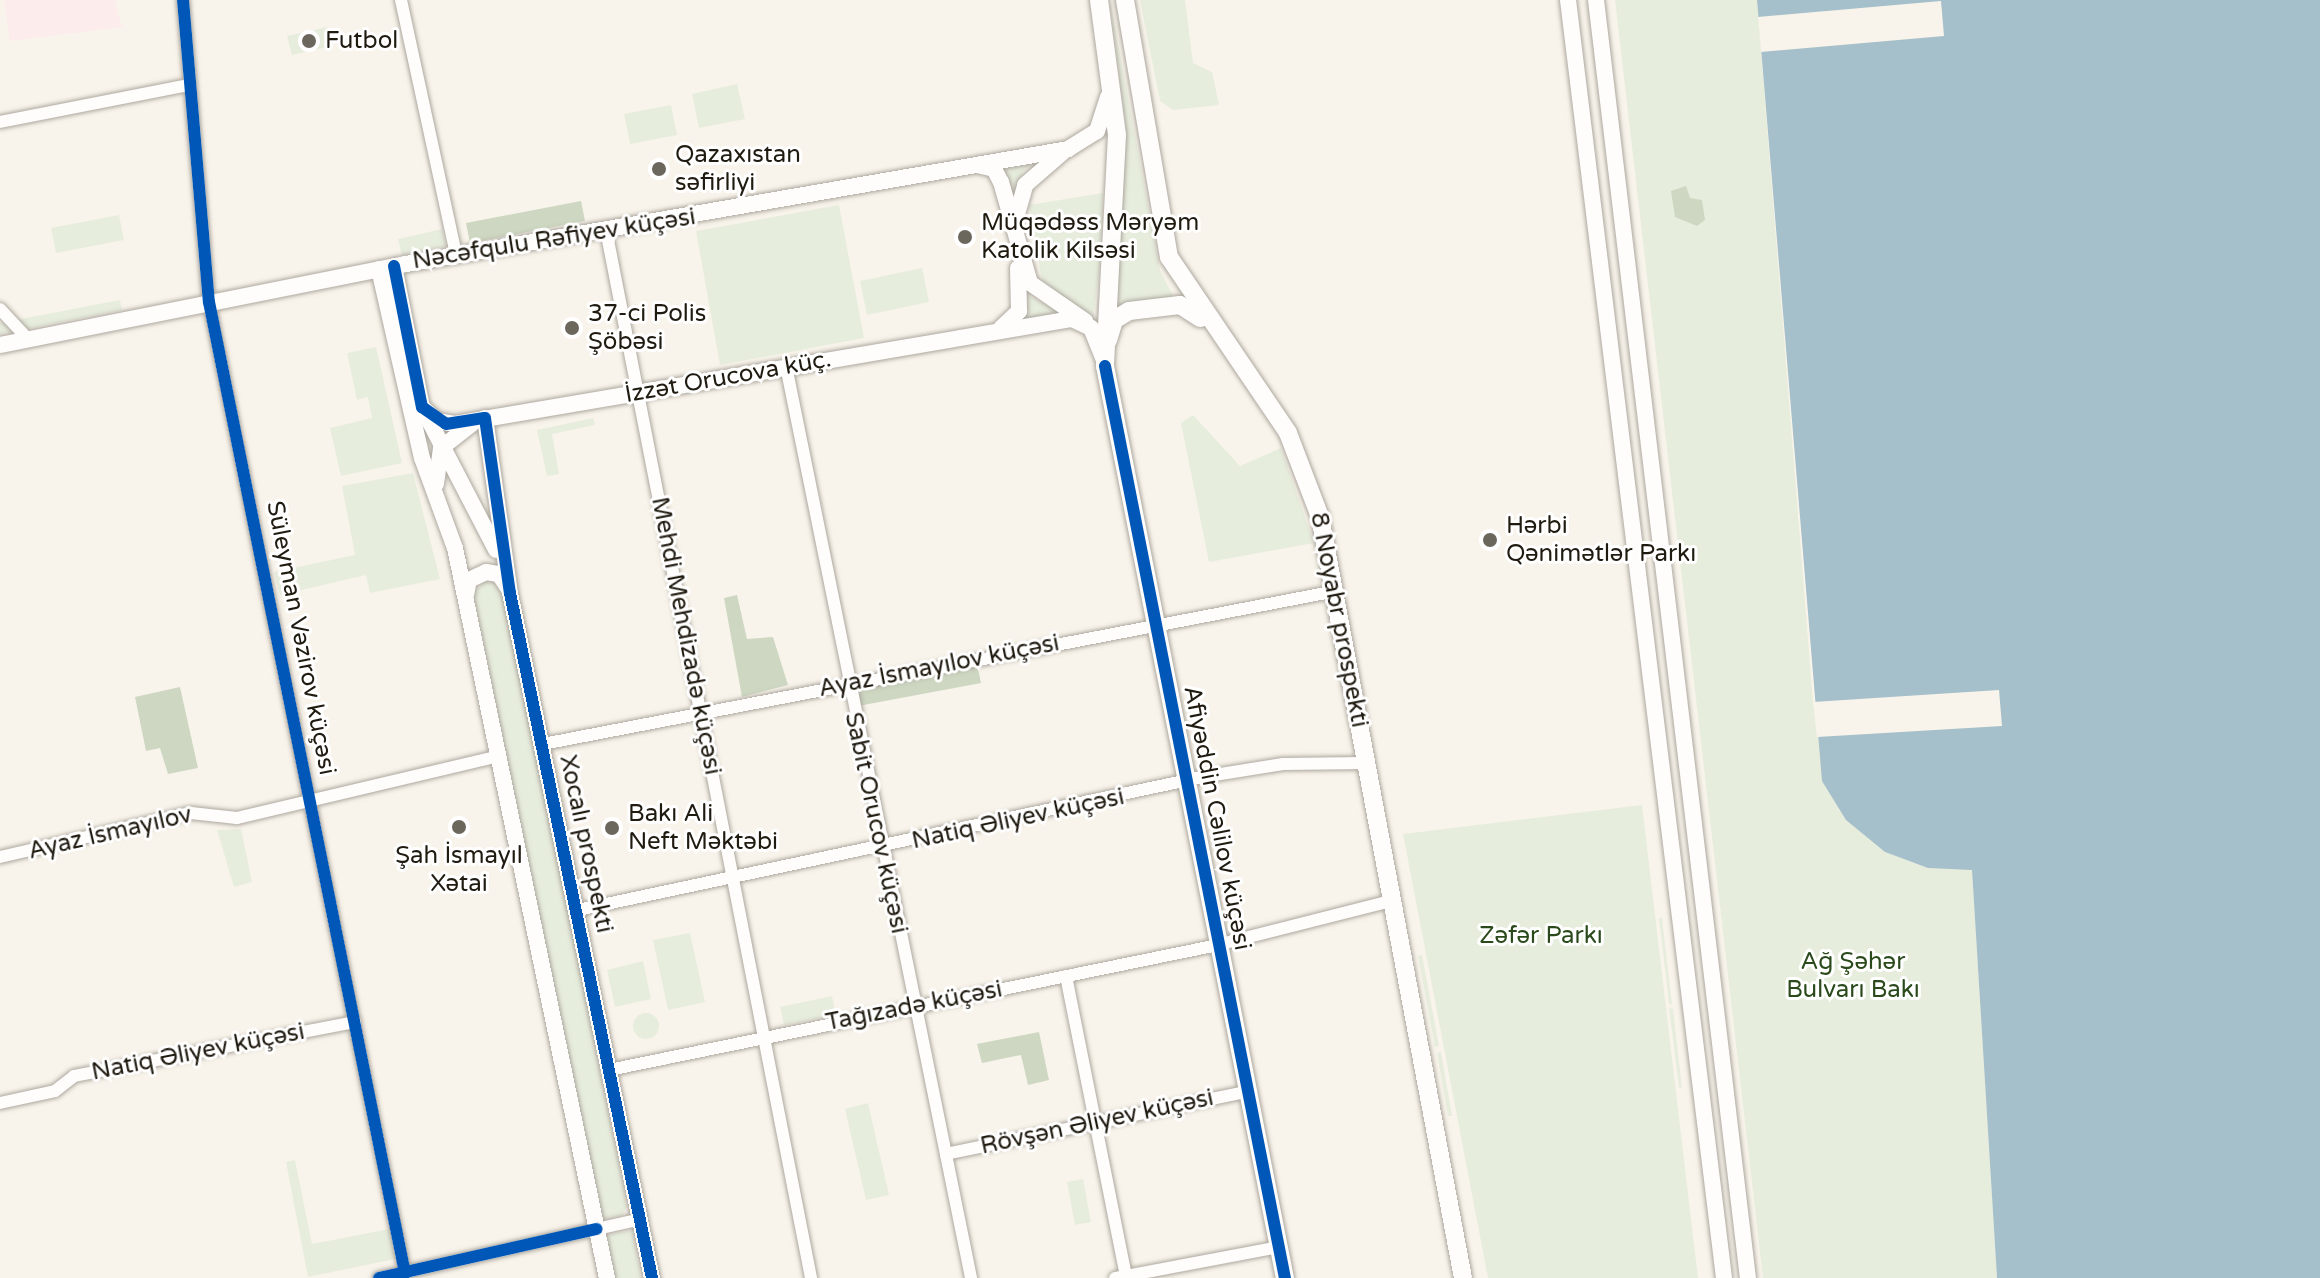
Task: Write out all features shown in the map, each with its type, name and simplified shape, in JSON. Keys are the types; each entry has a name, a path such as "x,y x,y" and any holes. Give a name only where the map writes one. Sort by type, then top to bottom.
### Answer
{"highway":[{"path":"1099,0 1117,135 1105,366"},
{"name":"8 Noyabr prospekti","path":"1125,0 1169,257 1214,330 1297,451 1336,591 1365,763 1463,1278"},
{"path":"1105,366 1112,324 1129,311 1180,305 1214,330"},
{"name":"Afiyəddin Cəlilov küçəsi","path":"1105,366 1285,1278"}],"main road":[{"path":"1568,0 1724,1278"},
{"path":"1596,0 1748,1278"},
{"path":"995,331 1019,311 1015,242 1019,195 1068,149 1102,124 1110,68"},
{"name":"Nəcəfqulu Rəfiyev küçəsi","path":"0,345 456,255 1068,149"},
{"path":"968,165 998,174 1015,242 1030,283 1087,323 1105,366"},
{"path":"387,268 422,458 437,494 467,601 607,1278"},
{"name":"Xocalı prospekti","path":"387,268 422,407 441,448 487,529 510,593"},
{"name":"İzzət Orucova küç.","path":"422,407 446,424 971,334 1087,323"},
{"path":"422,458 485,418"},
{"name":"Xocalı prospekti","path":"485,418 510,593 652,1278"},
{"path":"437,494 441,448"},
{"path":"467,601 469,580 486,572 499,574 510,593"}],"street":[{"path":"401,0 456,255"},
{"name":"Süleyman Vəzirov küçəsi","path":"182,2 209,302 405,1273"},
{"path":"0,122 188,85"},
{"name":"Mehdi Mehdizadə küçəsi","path":"606,230 811,1278"},
{"path":"0,309 28,339"},
{"name":"Sabit Orucov küçəsi","path":"786,366 847,682 971,1278"},
{"name":"Ayaz İsmayılov küçəsi","path":"543,744 847,682 1336,591"},
{"name":"Ayaz İsmayılov","path":"0,857 191,813 237,818 311,798 499,756"},
{"name":"Natiq Əliyev küçəsi","path":"578,910 734,881 1187,781 1283,764 1365,763"},
{"name":"Tağızadə küçəsi","path":"609,1070 1220,944 1391,901"},
{"path":"1066,976 1121,1277 1279,1247"},
{"name":"Natiq Əliyev küçəsi","path":"0,1103 55,1091 74,1076 355,1022"},
{"name":"Rövşən Əliyev küçəsi","path":"946,1154 1249,1091"},
{"path":"379,1278 641,1219"}],"shaded area":[{"path":"4,0 115,0 122,27 10,41"}],"green space":[{"path":"1110,0 1160,271 1174,297 1115,308 1123,105"},
{"path":"1140,0 1185,0 1193,63 1212,72 1219,105 1173,110 1160,101"},
{"name":"Ağ Şəhər Bulvarı Bakı","path":"1615,0 1757,0 1813,702 1885,852 1928,868 1972,869 1997,1278 1763,1278"},
{"name":"Futbol","path":"327,27 332,46 292,55 287,36"},
{"path":"737,84 745,119 699,128 692,94"},
{"path":"671,105 677,135 630,144 624,114"},
{"path":"1038,159 1023,171 1013,196 1002,166"},
{"path":"1686,186 1690,198 1702,200 1705,220 1697,226 1675,217 1671,191"},
{"path":"1103,193 1093,319 1042,281 1029,205"},
{"path":"581,201 585,221 470,243 466,223"},
{"path":"839,205 864,338 720,365 696,231"},
{"path":"119,215 124,240 56,253 51,228"},
{"path":"442,229 446,246 402,256 398,239"},
{"path":"922,268 929,302 867,315 860,281"},
{"path":"1029,296 1065,314 1023,321"},
{"path":"120,300 122,310 0,334 0,323"},
{"path":"376,347 402,463 341,476 330,428 372,418 368,397 357,400 347,353"},
{"path":"1193,415 1240,466 1281,448 1314,543 1209,562 1181,423"},
{"path":"593,418 595,425 552,434 559,474 547,476 537,430"},
{"path":"413,473 440,579 370,593 366,575 280,595 274,572 355,555 342,486"},
{"path":"486,580 503,587 627,1206 623,1215 601,1220 473,593"},
{"path":"737,595 747,639 773,637 788,685 742,697 724,598"},
{"path":"977,664 981,683 858,706 854,687"},
{"path":"180,687 198,768 168,774 160,748 146,751 135,697"},
{"name":"Zəfər Parkı","path":"1642,805 1698,1278 1488,1278 1403,834"},
{"path":"241,829 252,882 234,887 217,830"},
{"path":"1659,918 1662,918 1672,1005 1669,1003"},
{"path":"690,933 705,1002 668,1010 653,940"},
{"path":"1422,955 1439,1046 1435,1047 1418,956"},
{"path":"643,961 651,999 615,1007 607,970"},
{"path":"832,996 836,1015 784,1025 780,1007"},
{"path":"1669,1008 1673,1009 1682,1088 1679,1087"},
{"path":"646,1013 655,1017 659,1026 655,1035 646,1039 637,1035 633,1026 637,1017"},
{"path":"1039,1032 1049,1080 1028,1085 1021,1055 982,1063 977,1044"},
{"path":"1441,1052 1452,1116 1448,1116 1437,1053"},
{"path":"868,1103 889,1195 866,1200 845,1109"},
{"path":"295,1160 312,1244 389,1229 395,1259 308,1277 286,1162"},
{"path":"1083,1179 1091,1222 1075,1225 1067,1182"},
{"path":"632,1230 641,1278 612,1278 603,1236"}],"water":[{"path":"1757,0 2320,0 2320,1278 1997,1278 1972,870 1928,868 1885,852 1846,820 1822,781"}],"pier":[{"path":"1941,1 1944,36 1761,52 1758,17"},
{"path":"1999,690 2002,726 1817,737 1813,702"}],"cycle path":[{"path":"183,0 209,302 405,1273"},
{"path":"394,266 422,407 446,424 485,418 510,593 652,1278"},
{"path":"1105,366 1285,1278"},
{"path":"379,1278 597,1229"}],"place":[{"name":"Futbol","path":"309,41"},
{"name":"Qazaxıstan səfirliyi","path":"659,169"},
{"name":"Müqədəss Məryəm Katolik Kilsəsi","path":"965,237"},
{"name":"37-ci Polis Şöbəsi","path":"572,328"},
{"name":"Hərbi Qənimətlər Parkı","path":"1490,540"},
{"name":"Şah İsmayıl Xətai","path":"459,827"},
{"name":"Bakı Ali Neft Məktəbi","path":"612,828"}]}
